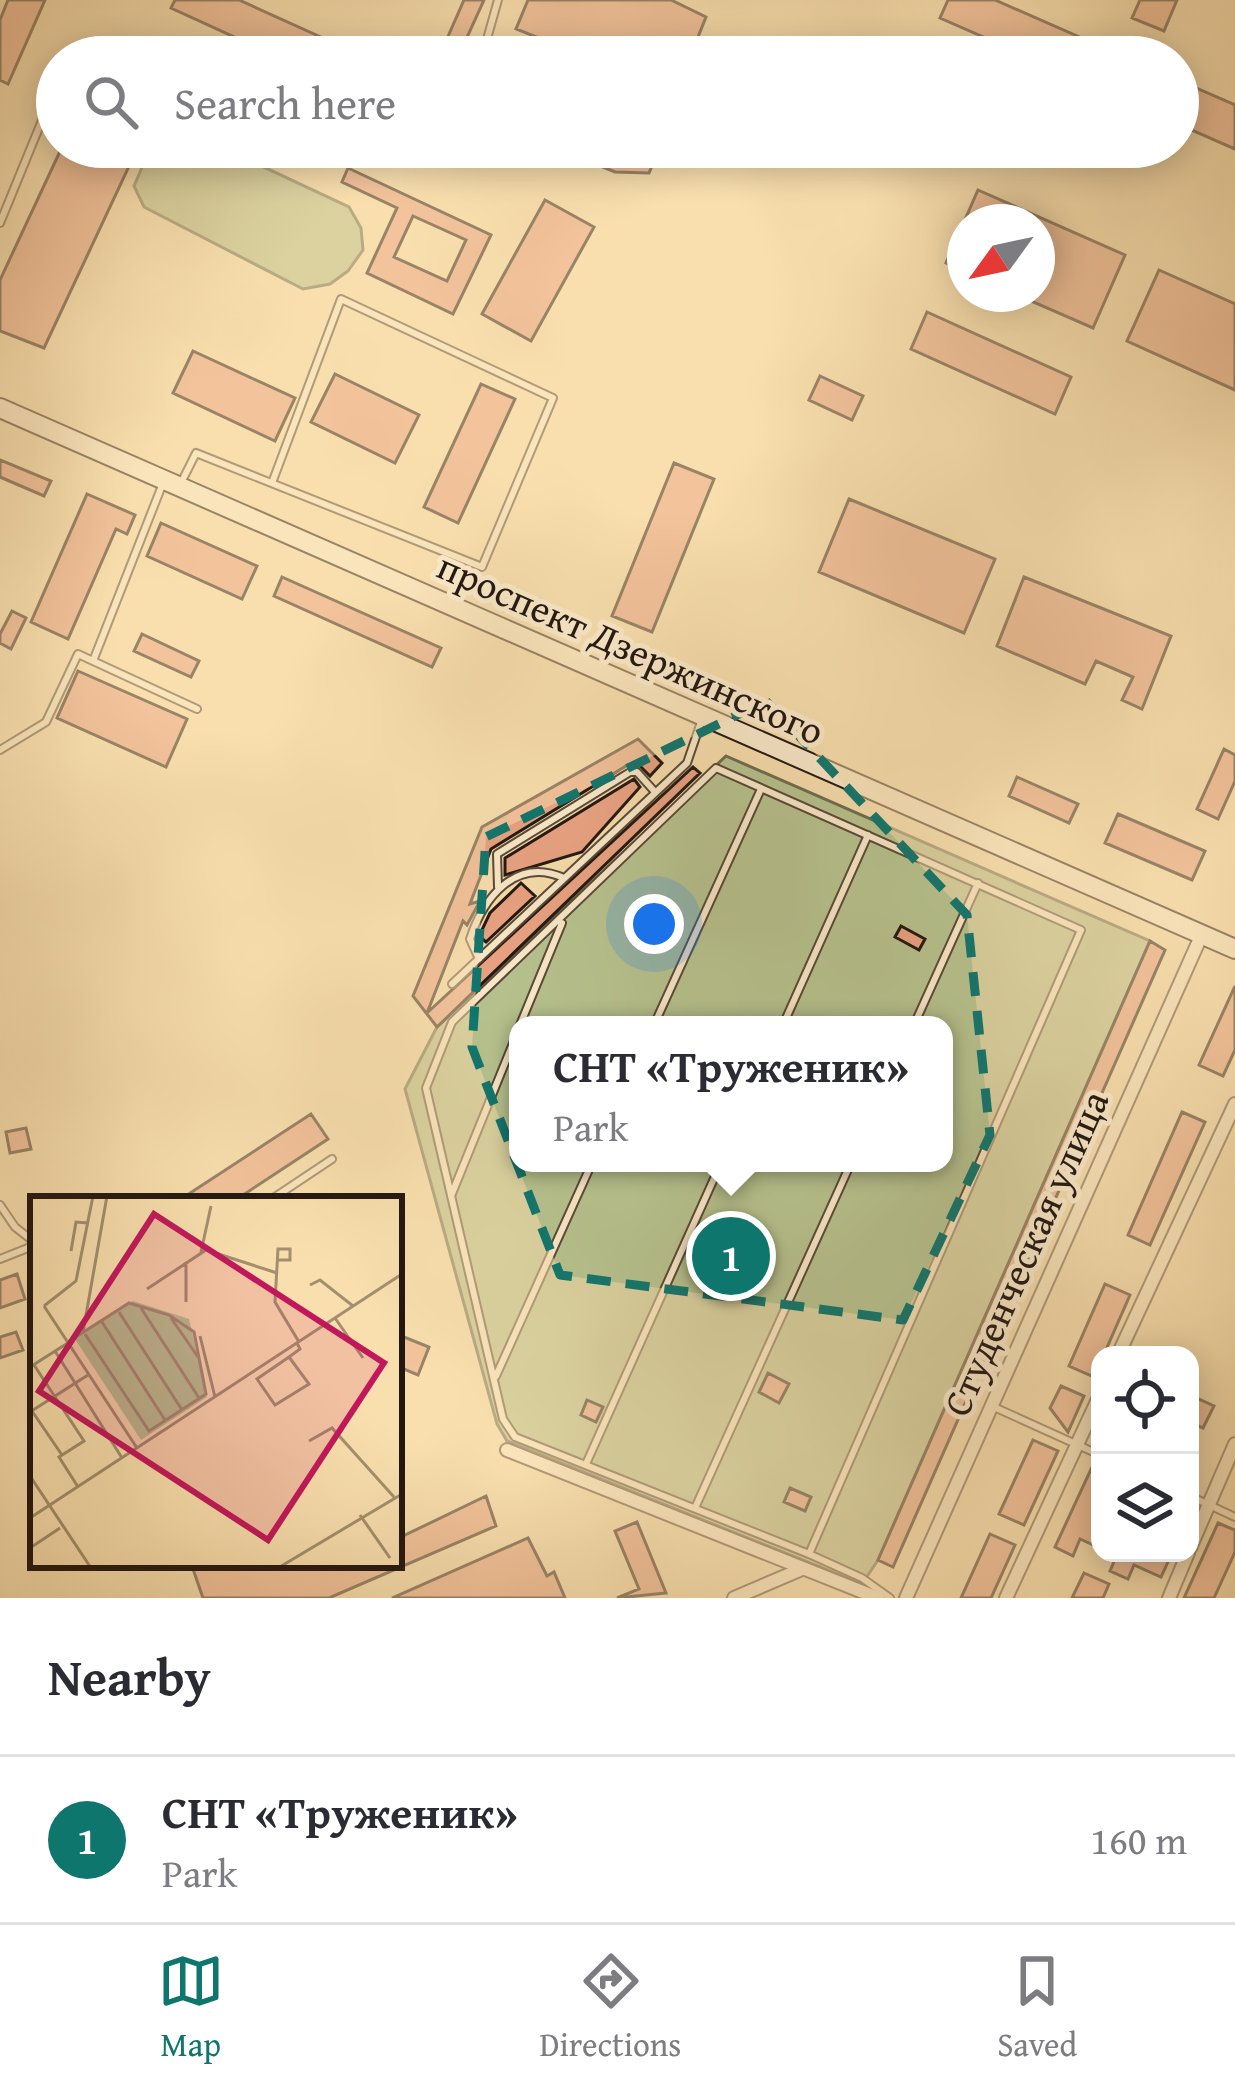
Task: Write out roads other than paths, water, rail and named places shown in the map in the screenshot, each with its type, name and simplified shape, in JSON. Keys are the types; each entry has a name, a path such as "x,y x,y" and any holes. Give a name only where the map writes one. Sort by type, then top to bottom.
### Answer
{"main road":[{"name":"проспект Дзержинского","path":"0,408 1235,949"}],"street":[{"name":"Студенческая улица","path":"906,1598 1202,934"},
{"path":"1122,1346 1235,1104"},
{"path":"1006,1598 1091,1414"},
{"path":"1199,1528 1235,1444"},
{"path":"507,1450 878,1598"},
{"path":"1168,1598 1184,1562"},
{"path":"734,1598 802,1569"}],"lane":[{"path":"488,36 497,0"},
{"path":"0,223 36,135"},
{"path":"93,661 172,483 196,453 482,567 553,398 341,299 272,483"},
{"path":"0,750 46,722 78,654 197,709"},
{"path":"452,984 687,763 703,715"},
{"path":"808,1554 1081,930 716,768 452,1022 426,1088 449,1199 503,1419 515,1437 808,1554 862,1578 890,1598"},
{"path":"498,886 497,854 545,820 630,772 638,772 655,792"},
{"path":"659,1016 761,789"},
{"path":"787,1016 868,835"},
{"path":"479,958 470,939 482,904 498,886 534,873 563,878"},
{"path":"918,1016 978,883"},
{"path":"524,1016 564,917"},
{"path":"449,1199 509,1052"},
{"path":"276,1196 332,1159"},
{"path":"495,1379 588,1172"},
{"path":"586,1464 717,1172"},
{"path":"695,1508 847,1172"},
{"path":"0,1205 30,1241"},
{"path":"0,1259 30,1245"},
{"path":"991,1405 1098,1454"},
{"path":"1199,1500 1235,1517"}],"place":[{"name":"СНТ «Труженик»","path":"731,1256"}]}
